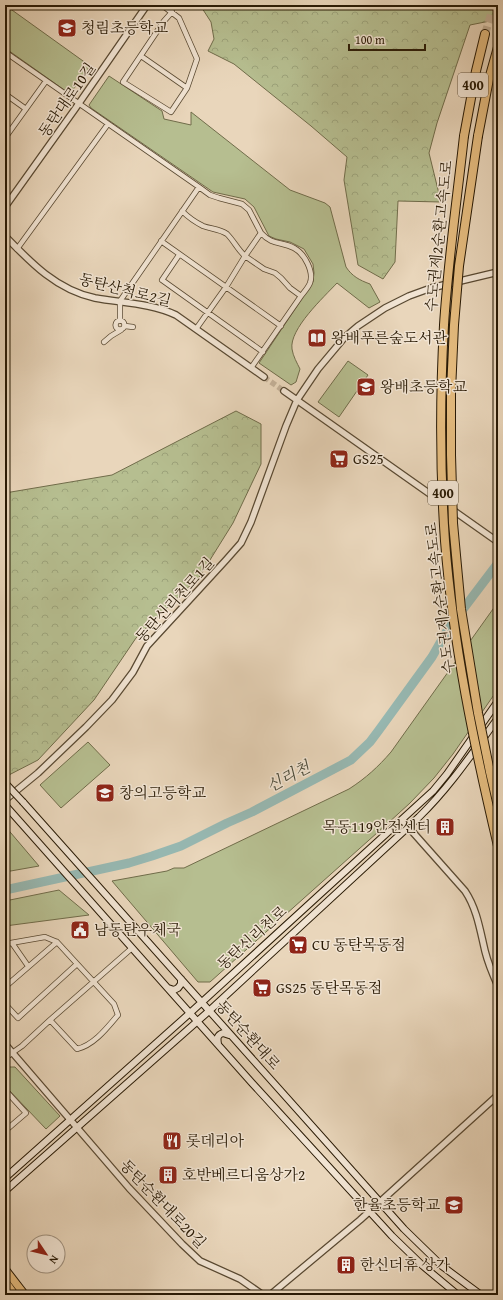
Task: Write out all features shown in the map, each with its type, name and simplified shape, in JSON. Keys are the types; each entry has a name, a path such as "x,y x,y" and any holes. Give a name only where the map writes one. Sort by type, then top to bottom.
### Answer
{"highway":[{"name":"수도권제2순환고속도로","path":"485,34 476,71 464,136 449,265 444,325 442,459 445,541 454,616 469,717 480,772 498,846"},
{"name":"수도권제2순환고속도로","path":"498,47 489,79 478,136 459,266 454,325 451,407 453,522 461,609 478,713 498,806"},
{"path":"5,1269 25,1295"},
{"path":"5,1281 15,1295"}],"main road":[{"name":"동탄신리천로","path":"5,1178 190,1013 426,797 447,774 498,701"},
{"name":"동탄신리천로","path":"5,1192 198,1022 432,805 459,773 498,718"},
{"name":"동탄순환대로","path":"6,783 404,1229 431,1256 453,1275 481,1295"},
{"path":"426,797 424,801 425,805 432,805"},
{"name":"동탄순환대로","path":"5,805 198,1022 392,1236 422,1266 458,1295"},
{"path":"379,840 387,841 385,849"},
{"path":"230,976 230,984 233,986 238,985"},
{"path":"168,988 174,990 178,988 181,979"},
{"path":"218,1044 217,1038 219,1034 223,1033 231,1035"},
{"path":"164,1036 172,1036 174,1039 171,1045"}],"street":[{"name":"동탄대로10길","path":"5,207 76,102 147,5"},
{"path":"162,5 172,12 179,18 198,59 188,88 171,112 123,82 164,21 172,12"},
{"path":"5,52 210,195 242,204 249,210 261,233 271,242 294,248 301,253 311,274 310,282 251,368"},
{"path":"141,56 188,88"},
{"path":"5,138 46,81"},
{"path":"5,94 26,109"},
{"path":"17,249 108,124"},
{"path":"133,327 125,326 120,320 120,301 199,187"},
{"path":"182,211 202,226 227,234 239,251 264,269 281,278 290,288 301,296"},
{"path":"196,329 226,287 261,233"},
{"name":"동탄산척로2길","path":"5,236 45,275 66,288 94,298 153,307 169,312 196,329 264,377"},
{"path":"161,241 281,326"},
{"path":"179,255 162,280 263,352"},
{"name":"동탄신리천로1길","path":"5,800 38,773 112,700 133,672 147,646 241,543 251,522 297,400 318,369 344,338 358,326 385,308 409,296 430,288 498,272"},
{"path":"111,336 116,327 116,322 120,320"},
{"path":"104,342 111,336 124,329 125,326"},
{"path":"116,327 121,330"},
{"path":"284,391 498,542"},
{"path":"498,422 498,428"},
{"path":"402,820 465,891 470,899 476,913 486,953 498,986"},
{"path":"5,944 46,937 56,942 114,1004 118,1015 107,1028 85,1047 77,1049 50,1020"},
{"path":"5,986 56,942"},
{"path":"12,943 28,966"},
{"path":"5,1058 22,1046 132,948"},
{"path":"5,1004 18,1018 77,964"},
{"path":"5,1044 77,1128"},
{"path":"5,1092 6,1091 26,1113 5,1131"},
{"path":"270,1295 370,1211 498,1095"},
{"name":"동탄순환대로20길","path":"77,1128 129,1188 200,1261 240,1278 263,1295"}],"green space":[{"path":"5,5 90,66 70,94 5,48"},
{"path":"200,5 498,5 498,21 495,20 470,25 437,123 429,153 441,202 398,201 395,262 383,279 358,265 344,180 347,157 234,64 208,51 214,39 211,22"},
{"path":"109,76 162,111 164,119 191,125 191,112 290,190 325,203 330,207 346,267 356,277 370,284 380,302 369,308 337,283 308,314 296,332 292,349 300,369 296,382 291,385 259,363 313,282 313,264 304,249 290,242 269,236 254,207 245,199 213,192 91,108 89,105"},
{"path":"348,361 368,375 339,417 318,402"},
{"path":"236,411 261,424 261,464 233,523 200,576 136,638 94,700 38,760 5,777 5,493 112,475"},
{"path":"498,602 498,689 453,754 434,778 387,824 210,982 198,982 112,881 167,871 174,868 184,868 355,785 372,772 391,752"},
{"path":"88,742 110,765 61,808 40,785"},
{"path":"5,826 39,866 5,872"},
{"path":"59,890 89,915 5,926 5,901"},
{"path":"8,1067 15,1067 60,1116 46,1129 7,1088 5,1084 5,1070"}],"waterway":[{"name":"신리천","path":"5,890 129,863 181,846 252,812 351,760 370,742 379,730 432,657 448,629 498,563"}],"tunnel":[{"path":"485,34 494,5"},
{"path":"264,377 284,391"}],"place":[{"name":"청림초등학교","path":"67,28"},
{"name":"왕배푸른숲도서관","path":"317,338"},
{"name":"왕배초등학교","path":"366,387"},
{"name":"GS25","path":"339,459"},
{"name":"창의고등학교","path":"105,793"},
{"name":"목동119안전센터","path":"445,827"},
{"name":"남동탄우체국","path":"80,930"},
{"name":"CU 동탄목동점","path":"298,945"},
{"name":"GS25 동탄목동점","path":"262,988"},
{"name":"롯데리아","path":"172,1141"},
{"name":"호반베르디움상가2","path":"168,1175"},
{"name":"한율초등학교","path":"454,1205"},
{"name":"한신더휴 상가","path":"346,1265"}]}
